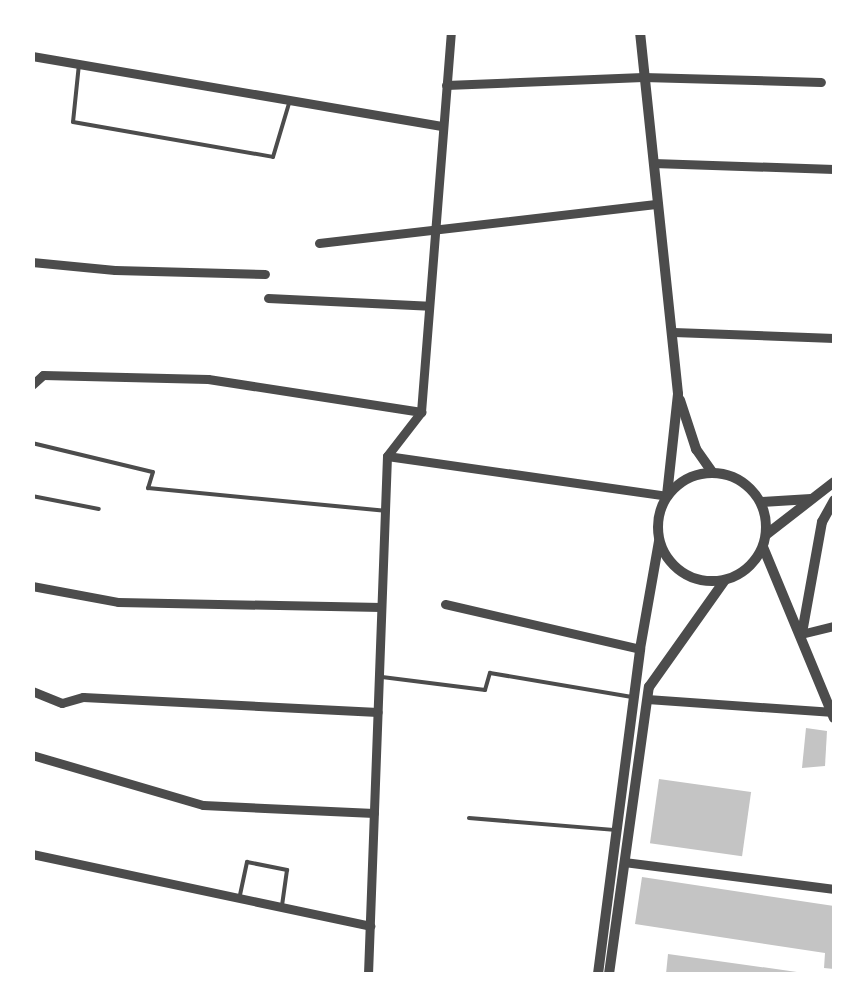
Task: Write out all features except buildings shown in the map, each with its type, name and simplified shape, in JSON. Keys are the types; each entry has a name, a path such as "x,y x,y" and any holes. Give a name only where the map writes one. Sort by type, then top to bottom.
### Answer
{"street":[{"path":"368,974 386,456 420,412 451,32"},
{"path":"640,32 678,394 667,496 657,526 659,541 666,556 692,578 725,580"},
{"path":"32,56 443,126"},
{"path":"446,85 643,77 821,82"},
{"path":"653,163 834,169"},
{"path":"319,243 658,204"},
{"path":"32,262 265,274"},
{"path":"268,298 429,306"},
{"path":"673,332 834,338"},
{"path":"32,385 44,375 208,379 420,412"},
{"path":"678,394 696,449 712,472"},
{"path":"386,456 667,496"},
{"path":"598,974 642,693 725,580 754,562 766,534 761,502 741,480 712,472 679,483 667,496"},
{"path":"766,534 834,482"},
{"path":"761,502 812,498"},
{"path":"802,634 822,522 834,500"},
{"path":"609,974 642,693 640,648 659,541"},
{"path":"642,693 834,714 763,547"},
{"path":"32,586 118,602 381,607"},
{"path":"445,604 640,648"},
{"path":"802,634 834,626"},
{"path":"32,691 62,702 84,697 378,712"},
{"path":"32,755 203,805 374,813"},
{"path":"32,854 370,926"},
{"path":"624,862 834,890"}],"lane":[{"path":"80,64 74,122 254,154 272,157 290,99"},
{"path":"32,443 153,472 148,488 384,510"},
{"path":"32,496 99,509"},
{"path":"379,676 485,690 490,673 642,693"},
{"path":"469,818 619,830"},
{"path":"239,900 247,862 287,870 282,908"}]}
